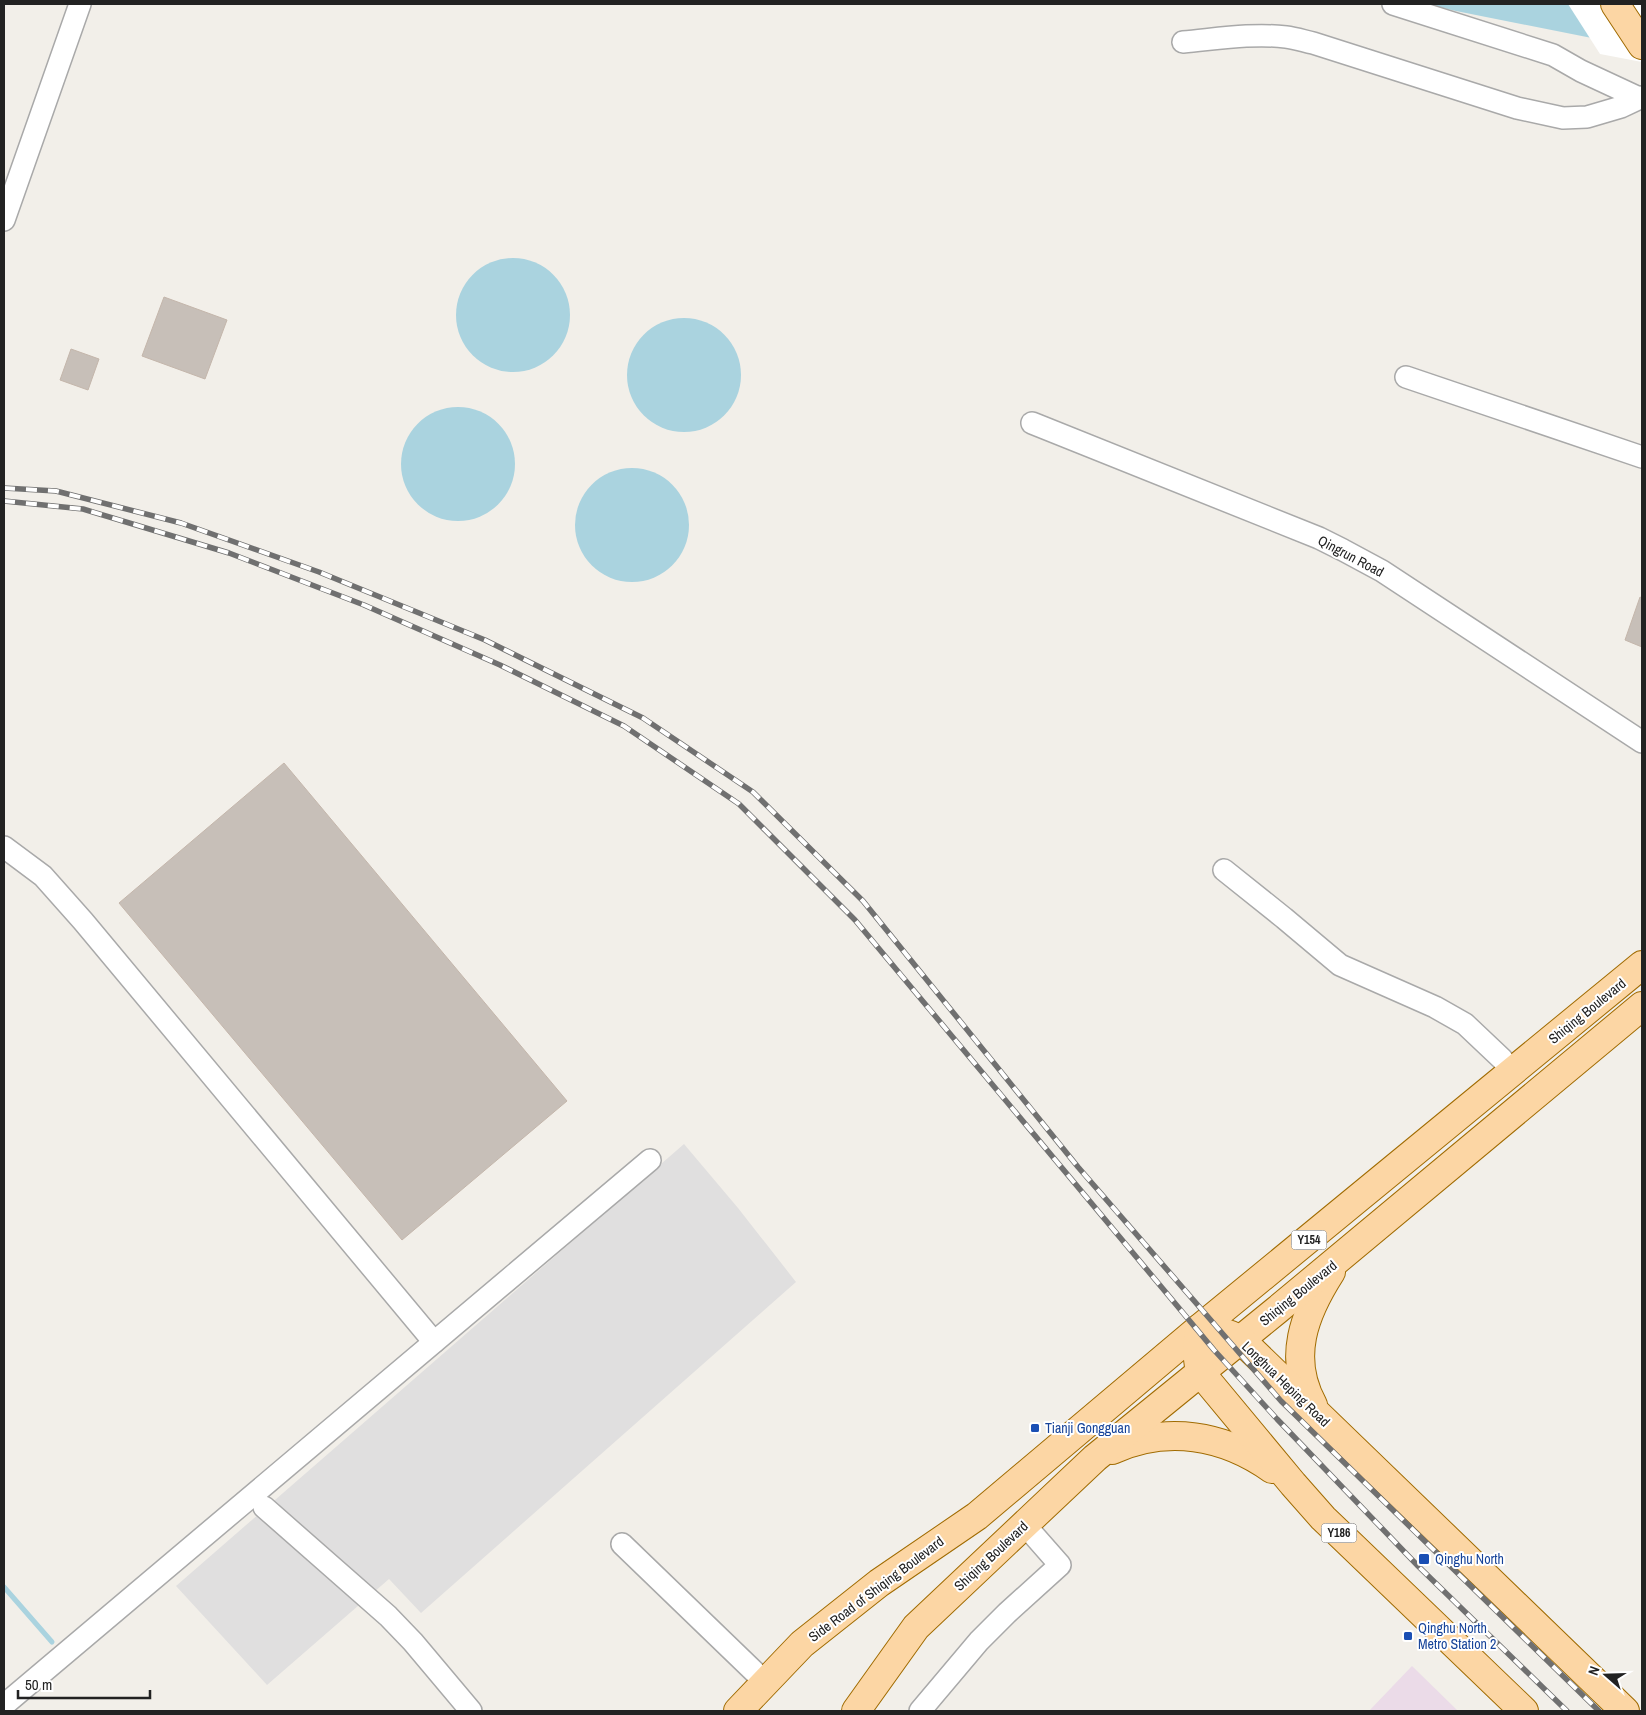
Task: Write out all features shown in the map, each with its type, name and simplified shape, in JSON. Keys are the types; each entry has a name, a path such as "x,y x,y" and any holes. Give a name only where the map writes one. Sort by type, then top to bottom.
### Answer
{"main road":[{"path":"1615,4 1642,44"},
{"name":"Shiqing Boulevard","path":"977,1516 1200,1328 1642,965"},
{"name":"Shiqing Boulevard","path":"856,1711 916,1627 1095,1458 1642,1006"},
{"path":"1318,1415 1306,1393 1300,1372 1299,1349 1304,1325 1316,1297 1330,1273 1349,1250"},
{"path":"1200,1328 1197,1341 1197,1357 1200,1372"},
{"name":"Longhua Heping Road","path":"1200,1328 1227,1333 1240,1340 1625,1711"},
{"name":"Y186","path":"1200,1372 1323,1518 1524,1711"},
{"path":"1095,1458 1125,1444 1161,1436 1197,1437 1228,1444 1258,1460 1293,1484"},
{"name":"Side Road of Shiqing Boulevard","path":"738,1711 802,1644 879,1583 977,1516"}],"street":[{"path":"5,210 80,4"},
{"path":"1393,4 1553,54 1581,71 1641,97"},
{"path":"1183,42 1238,37 1286,37 1313,43 1517,108 1563,118 1587,117 1621,107 1641,97"},
{"path":"1406,377 1642,457"},
{"name":"Qingrun Road","path":"1032,423 1303,532 1343,550 1382,571 1642,742"},
{"path":"4,846 43,876 83,921 434,1342"},
{"path":"1224,870 1340,965 1435,1007 1465,1024 1513,1072"},
{"path":"4,1705 650,1160"},
{"path":"264,1507 388,1616 413,1642 471,1711"},
{"path":"920,1711 979,1641 1060,1565 1024,1524"},
{"path":"622,1544 765,1682"}],"shaded area":[{"path":"684,1144 738,1208 796,1282 421,1613 389,1579 267,1685 176,1586"},
{"path":"1412,1666 1458,1711 1369,1711"}],"water":[{"path":"1426,4 1642,4 1642,48 1456,11"},
{"path":"513,258 535,262 553,275 566,293 570,315 566,337 553,355 535,368 513,372 491,368 473,355 460,337 456,315 460,293 473,275 491,262"},
{"path":"684,318 706,322 724,335 737,353 741,375 737,397 724,415 706,428 684,432 662,428 644,415 631,397 627,375 631,353 644,335 662,322"},
{"path":"458,407 480,411 498,424 511,442 515,464 511,486 498,504 480,517 458,521 436,517 418,504 405,486 401,464 405,442 418,424 436,411"},
{"path":"632,468 654,472 672,485 685,503 689,525 685,547 672,565 654,578 632,582 610,578 592,565 579,547 575,525 579,503 592,485 610,472"}],"pier":[{"path":"1568,4 1642,4 1642,62 1600,54"}],"building":[{"path":"164,297 227,320 205,379 142,356"},
{"path":"71,349 99,359 88,390 60,380"},
{"path":"1640,597 1642,598 1642,647 1625,640"},
{"path":"284,763 567,1101 402,1240 119,903"}],"waterway":[{"path":"4,1587 52,1642"}],"railway":[{"path":"4,488 56,491 181,523 319,572 485,640 643,718 753,792 863,901 1078,1167 1281,1401 1599,1711"},
{"path":"4,501 83,509 229,553 364,605 500,665 624,726 739,804 855,920 1214,1350 1277,1419 1418,1566 1567,1711"}],"place":[{"name":"Tianji Gongguan","path":"1035,1428"},
{"name":"Qinghu North","path":"1424,1559"},
{"name":"Qinghu North Metro Station 2","path":"1408,1636"}]}
